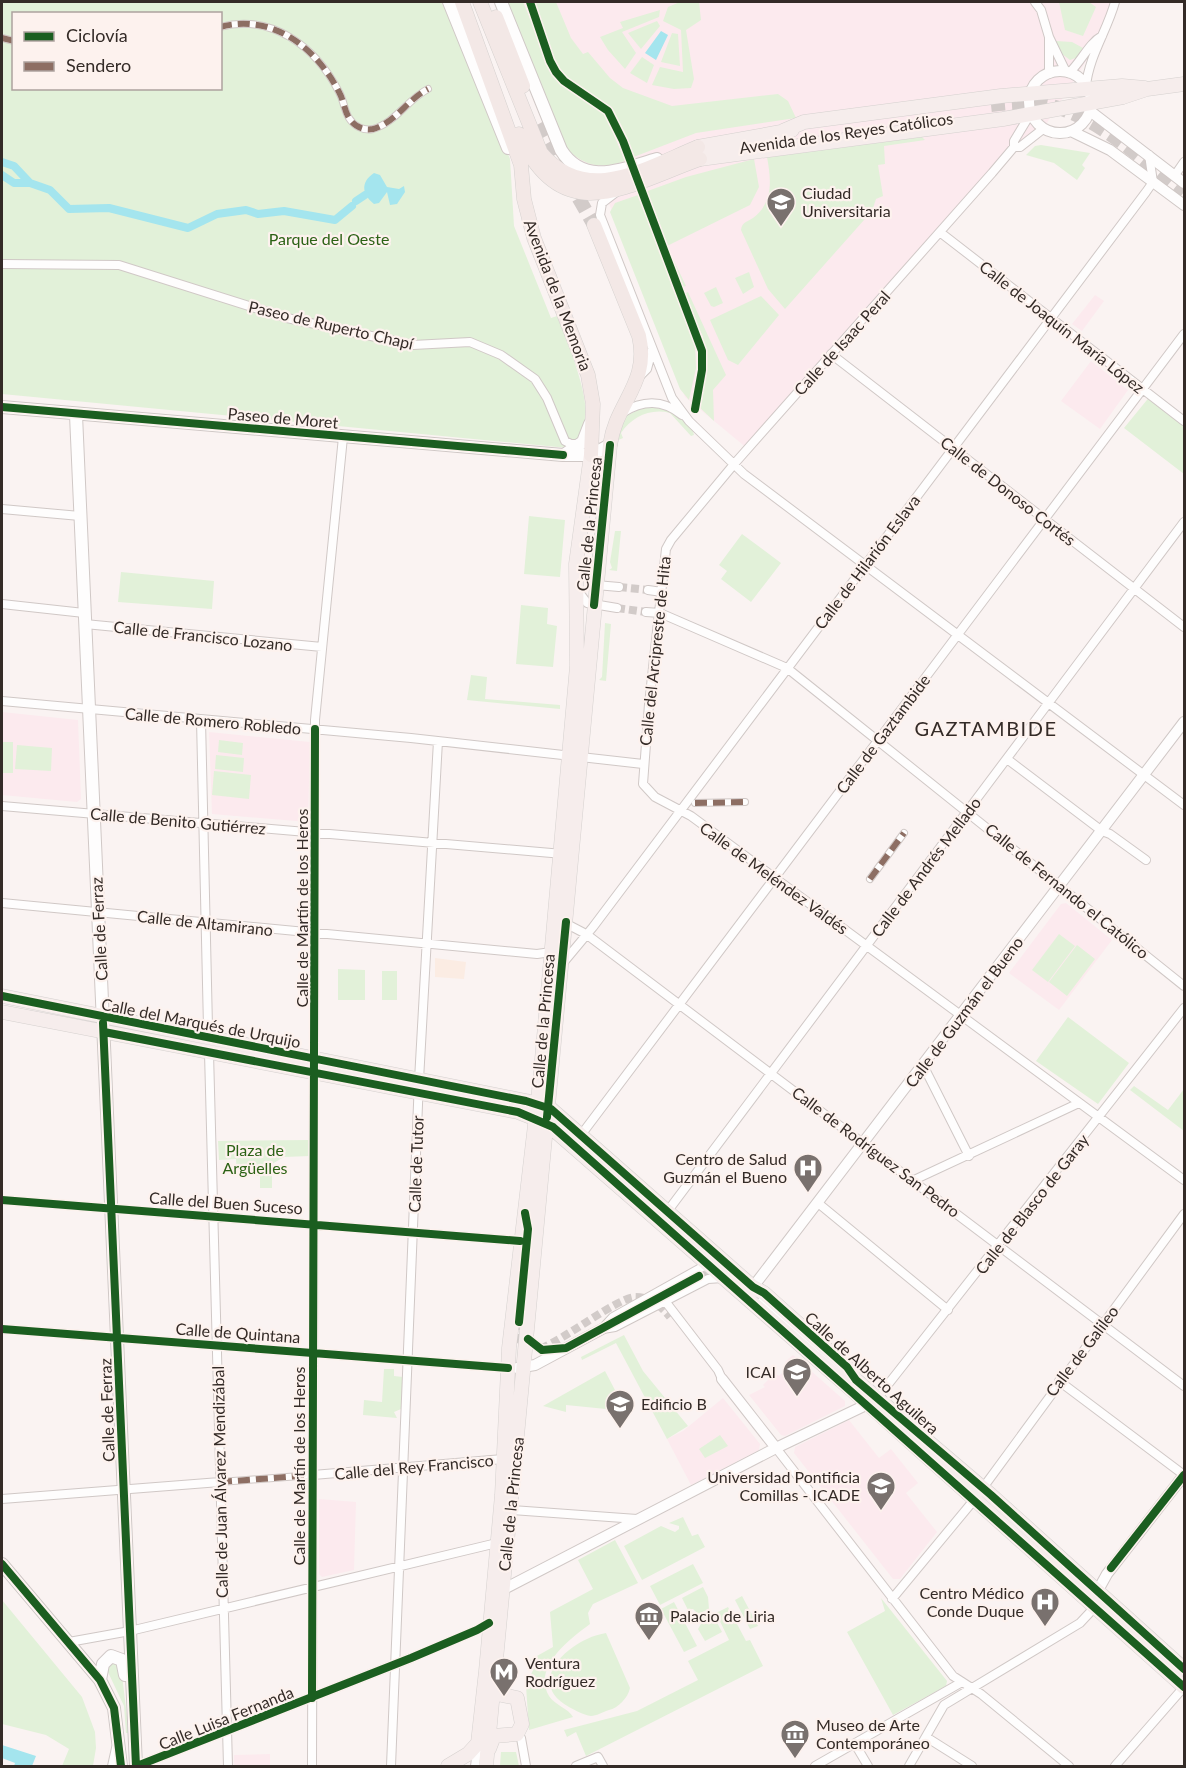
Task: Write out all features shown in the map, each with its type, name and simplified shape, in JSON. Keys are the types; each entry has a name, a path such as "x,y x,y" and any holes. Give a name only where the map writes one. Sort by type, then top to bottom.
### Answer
{"highway":[{"name":"Avenida de la Memoria","path":"464,2 521,165 524,199 534,238 588,375 593,417 591,455"},
{"name":"Avenida de los Reyes Católicos","path":"464,2 517,130 534,162 546,176 574,191 590,193 618,191 699,153"},
{"name":"Avenida de los Reyes Católicos","path":"480,2 541,153 556,167 578,179 605,182 699,153"},
{"path":"490,2 537,124"},
{"path":"594,225 639,336 643,355 639,377 617,416"},
{"name":"Calle de la Princesa","path":"610,445 617,416"}],"main road":[{"path":"449,2 508,148 524,199"},
{"path":"501,2 561,150 576,166 589,172 607,173 699,153 1003,119 1128,86 1147,88 1185,84"},
{"path":"783,131 804,122 1030,94 1088,97"},
{"name":"Avenida de los Reyes Católicos","path":"991,109 768,142 699,153 783,131 991,109"},
{"name":"Paseo de Moret","path":"2,407 563,455 591,455"},
{"name":"Calle de Ferraz","path":"76,415 136,1767"},
{"path":"563,455 581,444 593,417"},
{"path":"591,455 610,445"},
{"name":"Calle de la Princesa","path":"488,1693 502,1590 503,1459 509,1395 508,1368 520,1241 542,1113 562,963 560,923 574,756 594,605 610,445"},
{"name":"Calle de la Princesa","path":"574,756 577,666 576,564 591,455"},
{"name":"Calle de la Princesa","path":"484,1754 489,1623 503,1540 512,1510 528,1340 551,952 560,923"},
{"name":"Calle del Marqués de Urquijo","path":"2,996 202,1037 316,1066 542,1113"},
{"name":"Calle del Marqués de Urquijo","path":"2,1012 209,1053 316,1066"},
{"name":"Calle de Alberto Aguilera","path":"542,1113 581,1135 753,1287 764,1293 847,1367 873,1402"},
{"name":"Calle de Alberto Aguilera","path":"542,1113 703,1271 720,1278 756,1303 1185,1669"},
{"name":"Calle de Alberto Aguilera","path":"978,1494 1094,1608 1185,1687"},
{"path":"2,1564 100,1680 114,1708 121,1767"},
{"path":"100,1680 103,1664 107,1659 116,1656 122,1660 131,1692"},
{"path":"448,1767 468,1754 484,1754 494,1736 517,1734 522,1724 519,1700 488,1693"}],"street":[{"path":"1035,2 1041,10 1049,37 1067,73 1088,97 1149,155 1185,183"},
{"path":"1102,36 1094,40 1082,61 1067,73 1049,74 1036,83 1030,94 1031,113 1043,129 1057,133 1071,131 1083,123 1088,97 1088,67 1100,45 1115,2"},
{"path":"222,27 250,22 269,26 292,38 330,76 350,120 360,128 370,129 385,124 417,94 428,89"},
{"path":"1049,37 1049,74"},
{"name":"Calle de Isaac Peral","path":"671,540 735,463 1014,147 1014,141 1031,113"},
{"name":"Calle de Isaac Peral","path":"1014,147 1020,147 1043,129"},
{"path":"1071,131 1110,150 1185,205"},
{"path":"1149,155 1153,182"},
{"path":"1175,175 1185,162"},
{"name":"Calle de Hilarión Eslava","path":"562,963 788,668 1153,182"},
{"path":"618,191 604,201 600,215 672,398 689,421"},
{"name":"Calle de Joaquín María López","path":"940,233 1185,421"},
{"name":"Paseo de Ruperto Chapí","path":"2,264 119,265 138,268 261,311 298,320 413,345 470,342 495,352 529,373 545,393 565,441 571,444 581,444"},
{"name":"Calle de Gaztambide","path":"581,1135 1185,334"},
{"path":"639,377 651,360 652,346"},
{"name":"Calle de Donoso Cortés","path":"831,354 1185,627"},
{"path":"617,416 636,405 652,402 669,406 689,421 744,474 1185,805"},
{"name":"Calle de Martín de los Heros","path":"312,1767 314,1475 312,1352 316,1066 315,729 343,437"},
{"path":"2,509 80,516"},
{"name":"Calle de Andrés Mellado","path":"667,1212 1185,522"},
{"name":"Calle del Arcipreste de Hita","path":"644,764 666,549 671,540"},
{"name":"Calle de la Princesa","path":"576,564 580,596 587,603 594,605"},
{"path":"596,585 619,587"},
{"path":"648,590 662,592"},
{"name":"Calle de Francisco Lozano","path":"2,604 85,618 322,647"},
{"path":"594,605 617,608"},
{"name":"Calle de Fernando el Católico","path":"646,612 660,613 788,668 1185,986"},
{"name":"Calle de Romero Robledo","path":"2,701 315,729 574,756"},
{"path":"201,720 208,1027 202,1037"},
{"name":"Calle de Guzmán el Bueno","path":"753,1287 1185,722"},
{"name":"Calle de Tutor","path":"391,1767 419,1087 438,741"},
{"path":"574,756 644,764"},
{"path":"1006,759 1102,831 1110,834 1146,860"},
{"name":"Calle de Meléndez Valdés","path":"644,764 644,784 647,790 680,810 1185,1180"},
{"path":"695,804 745,802"},
{"name":"Calle de Benito Gutiérrez","path":"2,806 565,854"},
{"path":"870,879 903,833"},
{"name":"Calle de Altamirano","path":"2,903 537,954 551,952"},
{"name":"Calle de Rodríguez San Pedro","path":"560,923 586,934 1000,1244 1185,1386"},
{"name":"Calle de Blasco de Garay","path":"873,1402 1185,1008"},
{"name":"Calle de Juan Álvarez Mendizábal","path":"209,1053 228,1767"},
{"path":"923,1065 969,1156"},
{"path":"914,1180 1079,1103"},
{"name":"Calle del Buen Suceso","path":"2,1200 520,1241"},
{"path":"818,1203 948,1310"},
{"name":"Calle de la Princesa","path":"519,1322 528,1229 525,1213"},
{"name":"Calle de Galileo","path":"892,1599 978,1494 1059,1381 1185,1214"},
{"path":"602,1329 613,1317 703,1271 735,1277 753,1287 756,1303"},
{"path":"525,1369 602,1329 615,1327 708,1279 735,1277"},
{"path":"665,1301 953,1676 972,1688 1069,1767"},
{"name":"Calle de Alberto Aguilera","path":"756,1303 856,1380"},
{"path":"670,1317 714,1373 723,1379"},
{"name":"Calle de Quintana","path":"2,1329 525,1369"},
{"path":"528,1340 542,1350 566,1348"},
{"path":"909,1767 944,1705 1080,1623 1094,1608 1097,1592 1111,1568 1184,1475 1059,1381"},
{"path":"502,1590 776,1448 873,1402"},
{"name":"Calle del Rey Francisco","path":"2,1499 503,1459"},
{"path":"512,1510 640,1520"},
{"path":"69,1642 130,1630 503,1540"},
{"name":"Calle Luisa Fernanda","path":"136,1767 227,1733 477,1630 489,1623"},
{"path":"815,1767 962,1682"},
{"path":"1115,1767 1185,1687"},
{"path":"932,1699 941,1710"},
{"path":"517,1734 521,1737 526,1767"},
{"path":"926,1737 972,1767"},
{"path":"855,1744 867,1766"},
{"path":"112,1767 117,1745"},
{"name":"Calle de la Princesa","path":"475,1767 484,1754"},
{"path":"576,1767 598,1757 603,1767"}],"shaded area":[{"name":"Ciudad Universitaria","path":"512,2 1115,2 1102,36 1043,129 1014,147 748,449 685,397 597,173 573,158"},
{"path":"1095,295 1104,301 1082,331 1072,324"},
{"path":"1091,361 1128,390 1100,429 1061,401"},
{"path":"2,712 78,720 81,799 77,802 2,795"},
{"path":"209,732 310,742 308,822 212,814"},
{"path":"1066,903 1112,940 1059,1010 1009,973 1061,904"},
{"path":"435,958 466,962 464,979 435,977"},
{"name":"ICAI","path":"793,1355 845,1401 845,1406 785,1436 781,1435 749,1395 765,1387 763,1385 775,1373 779,1376 789,1366 785,1362"},
{"path":"723,1398 760,1444 759,1450 691,1485 667,1439 683,1431"},
{"name":"Universidad Pontificia Comillas - ICADE","path":"849,1420 879,1458 891,1449 918,1483 906,1493 937,1532 900,1579 893,1579 794,1453 795,1447"},
{"path":"319,1499 356,1502 354,1570 322,1577 319,1574"},
{"path":"270,1754 270,1766 234,1766 234,1755"}],"green space":[{"name":"Parque del Oeste","path":"2,2 441,2 458,29 510,159 514,226 551,318 557,316 579,376 586,408 586,423 583,437 568,448 2,394"},
{"path":"506,2 523,2 557,80 591,101 605,114 625,161 594,165 580,159 566,148"},
{"path":"532,2 556,2 571,38 583,54 588,52 610,78 623,88 672,106 778,94 788,101 796,118 696,133 631,158 617,120 608,107 563,79 554,66"},
{"path":"680,2 699,2 701,20 686,30 694,79 691,88 674,89 652,85 660,67 683,72 681,30 663,21 668,7"},
{"path":"1059,2 1089,2 1096,7 1083,36 1065,30"},
{"path":"660,10 659,17 622,32 636,53 625,69 600,37 623,28 620,22"},
{"path":"657,21 660,26 641,49 628,33"},
{"path":"672,33 678,34 680,66 661,62"},
{"path":"1056,41 1072,42 1083,48 1078,57 1070,60 1062,54"},
{"path":"642,57 654,65 647,83 630,73"},
{"path":"922,137 925,140 884,146 885,164 878,165 883,196 876,199 872,211 785,309 768,289 741,230 744,224 760,212 768,197 770,182 767,157"},
{"path":"1035,146 1090,153 1082,165 1085,168 1077,180 1054,163 1026,155"},
{"path":"754,159 759,187 750,205 667,246 686,286 683,287 645,192 686,177"},
{"path":"638,195 695,345 696,368 689,400 680,389 610,212 615,203"},
{"path":"749,272 754,287 743,294 735,278"},
{"path":"716,287 723,303 714,307 711,306 704,293"},
{"path":"688,292 726,375 713,390 714,421 698,406 705,364 701,340 703,337 684,294"},
{"path":"761,296 779,315 738,365 728,360 710,320"},
{"path":"1151,395 1184,421 1184,474 1124,428"},
{"path":"646,406 668,411 682,418 692,428 694,435 691,436 670,413 655,412 642,415 630,422 621,433 623,438 616,441 626,416"},
{"path":"529,516 565,520 560,577 524,574"},
{"path":"615,531 621,531 617,571 609,570 612,568 610,562"},
{"path":"742,534 781,563 751,602 721,579 727,571 719,565"},
{"path":"121,572 214,581 212,609 118,602"},
{"path":"521,605 548,608 547,624 557,626 553,667 516,664"},
{"path":"605,623 611,624 606,681 599,680 602,677"},
{"path":"471,675 487,677 485,699 560,705 560,709 467,700"},
{"path":"219,740 243,743 242,755 218,752"},
{"path":"2,742 13,742 13,773 2,773"},
{"path":"17,745 52,748 51,771 15,769"},
{"path":"216,755 244,758 243,772 215,769"},
{"path":"214,771 251,775 249,799 212,795"},
{"path":"1059,934 1075,946 1048,982 1032,970"},
{"path":"1077,945 1095,959 1067,996 1049,982"},
{"path":"338,969 365,970 365,1000 338,1000"},
{"path":"382,971 397,971 397,1000 382,1000"},
{"path":"1068,1017 1129,1063 1098,1104 1036,1061"},
{"path":"1134,1086 1168,1110 1184,1089 1184,1131 1130,1090"},
{"name":"Plaza de Argüelles","path":"310,1140 310,1156 284,1157 272,1164 272,1188 260,1188 260,1176 237,1176 236,1159 219,1160 218,1141"},
{"path":"624,1335 643,1371 688,1426 667,1439 616,1343 582,1360 581,1357"},
{"path":"384,1369 394,1369 394,1376 403,1377 401,1409 394,1412 397,1418 363,1415 364,1400 382,1402"},
{"path":"605,1371 626,1411 566,1405 566,1412 543,1406"},
{"path":"720,1435 728,1446 705,1458 699,1449"},
{"path":"683,1517 692,1536 698,1534 705,1547 642,1580 624,1546 661,1526 675,1532 679,1526 669,1523"},
{"path":"615,1540 638,1583 593,1604 588,1613 590,1624 564,1646 549,1664 545,1675 545,1685 549,1696 573,1717 529,1730 526,1686 533,1670 528,1661 553,1647 550,1612 593,1589 578,1560"},
{"path":"693,1564 703,1583 660,1605 650,1586"},
{"path":"703,1587 708,1597 709,1609 698,1614 693,1609 688,1610 682,1598"},
{"path":"742,1596 758,1626 750,1629 735,1600"},
{"path":"881,1598 947,1681 946,1686 893,1715 847,1632 885,1611"},
{"path":"2,1600 82,1697 95,1732 96,1748 93,1766 62,1766 69,1749 46,1735 2,1724"},
{"path":"674,1602 697,1646 684,1652 661,1609"},
{"path":"728,1607 746,1641 750,1640 763,1666 586,1756 576,1732 567,1737 564,1730 637,1711 698,1680 688,1661 729,1640 716,1613"},
{"path":"712,1613 722,1632 705,1641 698,1629 701,1624 700,1619"},
{"path":"606,1633 630,1688 625,1699 616,1707 591,1716 569,1707 556,1697 550,1685 551,1673 557,1662 579,1643"},
{"path":"112,1662 121,1667 129,1733 126,1733 124,1706 107,1670"},
{"path":"501,1752 516,1752 519,1766 500,1766"}],"water":[{"path":"661,31 668,35 656,60 645,53"},
{"path":"374,173 380,175 387,187 399,189 404,186 405,192 397,204 390,205 387,192 379,203 374,204 367,197 364,188 366,180"},
{"path":"2,1745 36,1756 32,1766 14,1766 15,1763 2,1758"}],"waterway":[{"path":"2,162 14,166 30,183 50,190 69,209 109,208 188,228 217,214 246,210 258,214 284,211 335,220 352,206"},
{"path":"2,175 14,183 30,183"},
{"path":"356,201 365,195"}],"tunnel":[{"path":"991,105 1019,103 1047,105 1085,119 1120,141 1184,192"},
{"path":"537,125 594,225"},
{"path":"619,587 648,590"},
{"path":"617,608 646,612"},
{"path":"699,1276 718,1275"},
{"path":"541,1348 616,1304 635,1297 655,1303 670,1317"},
{"path":"519,1322 519,1339 526,1346"}],"marked path":[{"path":"222,27 239,24 257,25 290,37 318,61 339,92 349,118 362,129 373,129 388,122 428,89"},
{"path":"2,38 12,40"},
{"path":"695,803 745,802"},
{"path":"870,879 904,833"},
{"path":"220,1482 313,1475"}],"cycle path":[{"path":"530,2 556,72 564,81 608,111 623,141 702,351 702,370 695,409"},
{"path":"2,407 563,455"},
{"path":"594,605 610,445"},
{"path":"312,1698 315,729"},
{"path":"547,1117 566,922"},
{"path":"2,996 526,1101 551,1109 753,1287 764,1293 847,1367 856,1380 991,1495 1184,1669"},
{"path":"103,1023 136,1766"},
{"path":"104,1032 518,1112 553,1127 1184,1687"},
{"path":"2,1200 520,1241"},
{"path":"519,1322 528,1229 525,1213"},
{"path":"528,1339 542,1350 566,1348 699,1276"},
{"path":"2,1329 508,1368"},
{"path":"1111,1568 1184,1475"},
{"path":"2,1564 100,1680 114,1708 121,1766"},
{"path":"137,1766 411,1658 489,1623"}],"place":[{"name":"Ciudad Universitaria","path":"781,228"},
{"name":"Centro de Salud Guzmán el Bueno","path":"808,1194"},
{"name":"ICAI","path":"797,1398"},
{"name":"Edificio B","path":"620,1430"},
{"name":"Universidad Pontificia Comillas - ICADE","path":"881,1512"},
{"name":"Centro Médico Conde Duque","path":"1045,1628"},
{"name":"Palacio de Liria","path":"649,1642"},
{"name":"Ventura Rodríguez","path":"504,1698"},
{"name":"Museo de Arte Contemporáneo","path":"795,1760"}],"district":[{"name":"GAZTAMBIDE","path":"986,729"}]}
